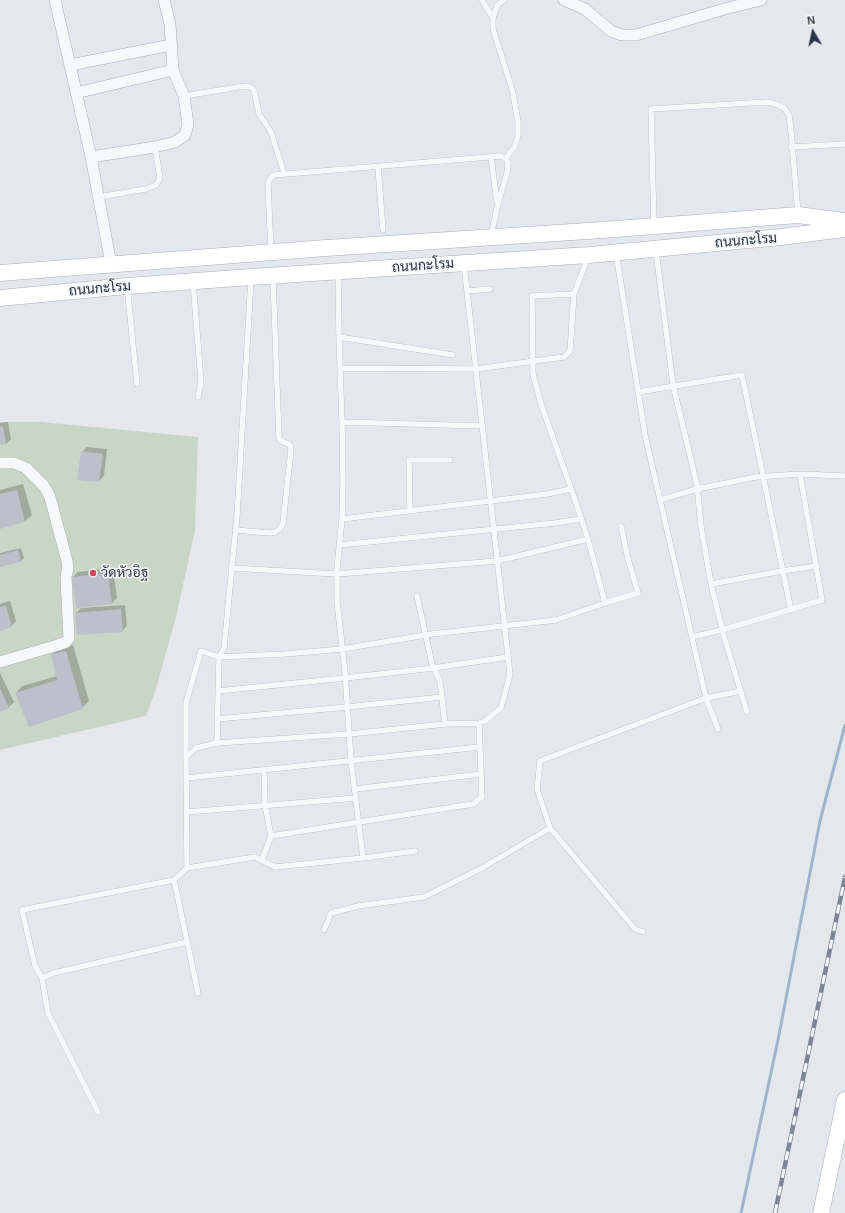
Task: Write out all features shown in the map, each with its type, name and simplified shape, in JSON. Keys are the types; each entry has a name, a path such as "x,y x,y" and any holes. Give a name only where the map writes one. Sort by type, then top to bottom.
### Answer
{"main road":[{"name":"ถนนกะโรม","path":"0,273 271,252 654,227 798,215 845,221"},
{"path":"654,227 656,249"},
{"name":"ถนนกะโรม","path":"0,298 127,286 272,275 589,255 781,237 845,229"},
{"path":"271,252 272,275"},
{"path":"821,1213 845,1100"}],"street":[{"path":"67,0 55,1 91,157 111,264"},
{"path":"91,157 155,147 175,142 185,135 188,125 184,96 173,70 170,24 164,0"},
{"path":"564,0 585,9 611,31 622,35 636,35 761,0"},
{"path":"70,65 171,45"},
{"path":"76,93 173,70"},
{"path":"0,463 14,463 26,468 44,486 50,497 68,568 66,577 69,638 66,642 58,645 0,662"}],"lane":[{"path":"482,0 493,18"},
{"path":"504,0 498,6 493,18 492,29 512,89 518,120 518,136 515,146 506,158"},
{"path":"184,96 238,87 248,86 253,89 256,94 259,114 271,132 284,173"},
{"path":"654,227 651,109 767,102 784,108 788,115 798,215"},
{"path":"792,148 845,144"},
{"path":"98,197 146,189 156,185 160,178 155,147"},
{"path":"271,252 268,184 274,175 500,156 506,158"},
{"path":"491,157 498,204"},
{"path":"491,238 498,204 507,173 508,163 506,158"},
{"path":"378,167 383,230"},
{"path":"656,249 673,385 697,489 701,526 711,584 722,630 747,712"},
{"path":"616,252 645,436 706,698 718,729"},
{"path":"340,368 476,369 564,357 570,351 574,294 589,255"},
{"path":"186,756 196,748 217,743 349,734 445,724 479,723 485,721 501,708 510,674 464,264"},
{"path":"338,272 342,422 342,519 337,574 337,601 349,734 363,858"},
{"path":"235,530 270,533 280,529 283,523 291,447 288,443 279,438 272,275"},
{"path":"217,743 219,657 224,648 237,516 251,277"},
{"path":"193,281 201,372 198,397"},
{"path":"127,286 137,384"},
{"path":"467,291 490,289"},
{"path":"574,294 532,296 533,374 541,404 572,489 588,539 605,603"},
{"path":"339,337 453,356"},
{"path":"638,392 673,385 742,375 762,477 791,610"},
{"path":"342,422 483,426"},
{"path":"410,510 408,460 450,460"},
{"path":"660,500 697,489 756,477 800,474 845,476"},
{"path":"692,637 722,630 822,600 800,474"},
{"path":"342,519 546,494 572,489"},
{"path":"339,545 581,519"},
{"path":"187,868 186,703 201,651 219,657 285,654 342,648 425,635 556,620 638,593 628,559 621,526"},
{"path":"231,568 337,574 497,560 588,539"},
{"path":"711,584 816,566"},
{"path":"417,596 433,668 440,681 445,724"},
{"path":"218,691 433,668 508,656"},
{"path":"643,932 635,929 550,828 537,789 540,761 706,698 741,692"},
{"path":"217,719 442,697"},
{"path":"271,836 473,804 482,797 479,723"},
{"path":"186,778 480,747"},
{"path":"262,860 271,836 266,805 264,770"},
{"path":"355,789 481,774"},
{"path":"187,812 356,798"},
{"path":"324,930 331,913 358,906 424,897 482,868 550,828"},
{"path":"98,1112 48,1013 42,978 35,966 22,910 174,880 187,868 255,857 275,867 415,851"},
{"path":"174,880 198,993"},
{"path":"42,978 54,973 187,942"}],"green space":[{"name":"วัดหัวอิฐ","path":"0,422 41,422 198,437 195,530 176,617 155,692 146,716 0,750"}],"building":[{"path":"3,426 6,444 0,445 0,427"},
{"path":"81,451 103,454 99,482 77,480"},
{"path":"17,490 25,522 0,529 0,494"},
{"path":"18,550 21,562 0,567 0,555"},
{"path":"108,573 112,604 76,608 72,577"},
{"path":"6,606 12,627 0,631 0,607"},
{"path":"121,609 123,632 77,635 75,613"},
{"path":"66,651 83,709 29,727 15,693 57,680 51,654"},
{"path":"0,688 9,708 0,712"}],"waterway":[{"path":"741,1213 778,1040 820,821 845,725"}],"railway":[{"path":"775,1213 845,877"}],"place":[{"name":"วัดหัวอิฐ","path":"93,573"}]}
